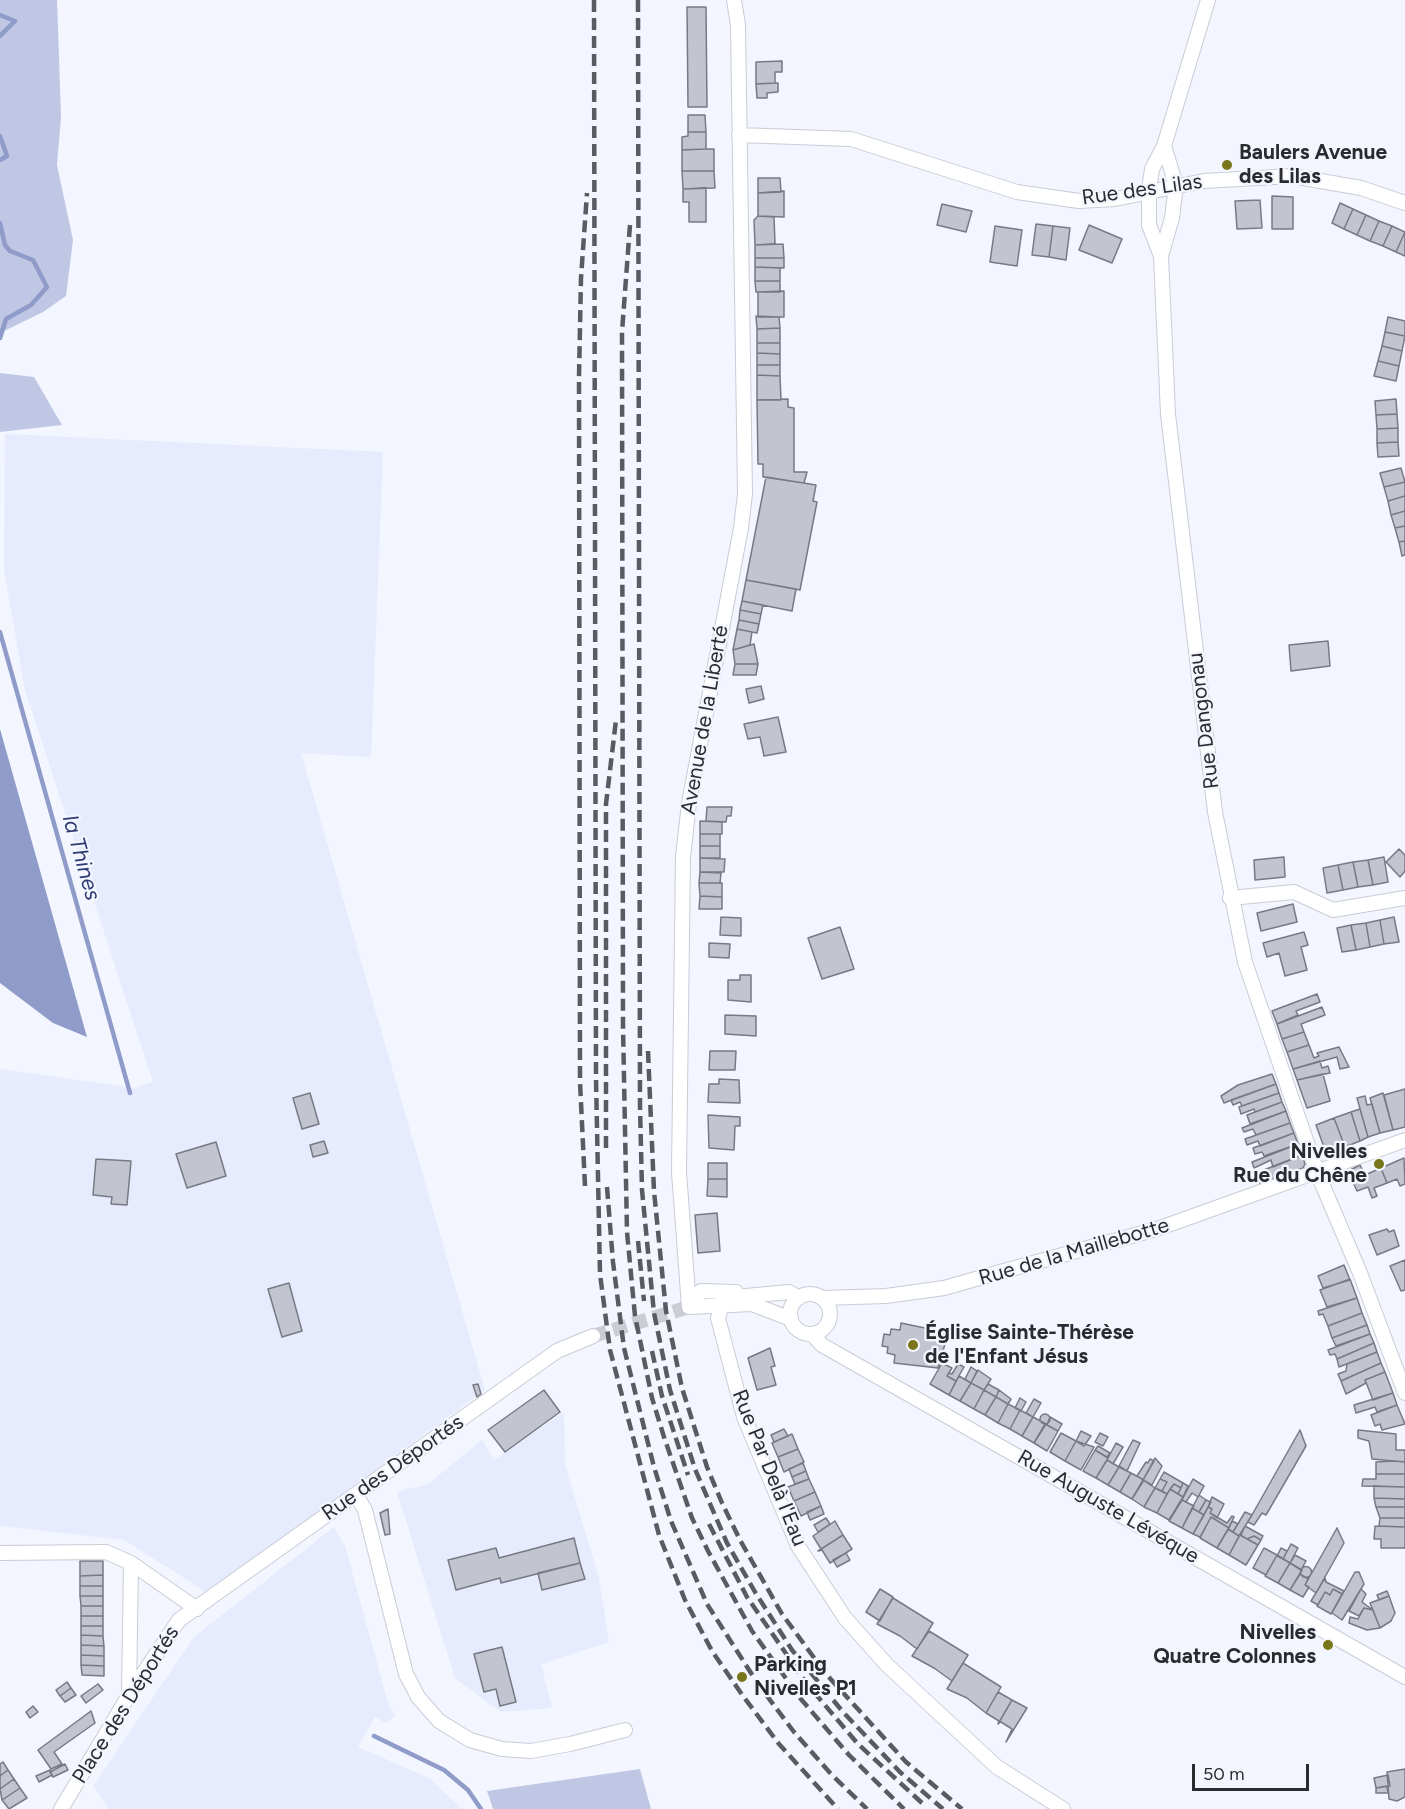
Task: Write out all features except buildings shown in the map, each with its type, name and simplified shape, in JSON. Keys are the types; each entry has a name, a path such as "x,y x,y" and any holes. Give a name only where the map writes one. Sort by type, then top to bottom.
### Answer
{"street":[{"name":"Avenue de la Liberté","path":"689,1307 680,1172 683,857 689,803 741,528 745,494 738,25 734,0"},
{"name":"Rue Dangonau","path":"1208,0 1164,146 1152,169 1149,190 1149,225 1161,256 1168,414 1215,812 1230,898 1245,962 1317,1172 1360,1273 1405,1394"},
{"name":"Rue des Lilas","path":"739,135 851,139 1017,192 1079,201 1115,199 1176,185 1258,176 1310,177 1361,188 1405,203"},
{"path":"1164,146 1176,185"},
{"name":"Rue Dangonau","path":"1161,256 1172,218 1176,185"},
{"path":"1230,898 1294,892 1333,910 1405,898"},
{"name":"Rue de la Maillebotte","path":"822,1298 886,1296 944,1288 1157,1229 1405,1140"},
{"path":"689,1307 701,1291 789,1292 799,1298"},
{"path":"720,1305 724,1298 762,1293"},
{"path":"689,1307 752,1304 790,1320 798,1331 812,1334 824,1329 830,1318 828,1305 822,1298 809,1294 799,1298 792,1305 790,1320"},
{"name":"Rue Par Delà l'Eau","path":"720,1305 718,1318 744,1417 785,1519 823,1586 845,1618 887,1665 997,1767 1063,1809"},
{"name":"Rue Auguste Lévéque","path":"812,1334 822,1345 1405,1677"},
{"name":"Rue des Déportés","path":"197,1609 557,1351 593,1335"},
{"path":"356,1495 365,1510 406,1674 418,1697 439,1721 470,1740 502,1749 531,1751 625,1730"},
{"path":"0,1553 106,1552 131,1563 197,1609"},
{"path":"129,1695 131,1563"},
{"name":"Place des Déportés","path":"61,1809 129,1695 179,1620 197,1609"}],"shaded area":[{"path":"0,0 57,0 61,117 57,165 73,240 66,296 43,312 0,333"},
{"path":"0,373 34,377 62,425 0,432"},
{"path":"5,434 383,452 371,757 301,753 485,1390 208,1593 124,1540 0,1526 0,1069 133,1088 153,1082 25,690 4,570"},
{"path":"0,729 87,1037 53,1023 0,983"},
{"path":"564,1412 565,1465 599,1578 609,1642 541,1664 552,1708 501,1712 455,1678 397,1492 428,1484 482,1440 494,1460"},
{"path":"334,1527 345,1546 388,1703 395,1716 386,1723 375,1717 358,1747 429,1778 462,1809 109,1809 93,1786 194,1637"},
{"path":"640,1769 651,1809 493,1809 487,1791"}],"waterway":[{"name":"la Thines","path":"0,15 15,21 0,36"},
{"name":"la Thines","path":"0,136 7,156 0,160"},
{"name":"la Thines","path":"0,223 5,245 10,251 33,260 47,287 31,305 6,319 0,338"},
{"name":"la Thines","path":"0,632 130,1093"},
{"name":"la Thines","path":"374,1736 444,1770 468,1790 481,1809"}],"tunnel":[{"path":"593,1336 689,1307"}],"railway":[{"path":"594,0 596,1079 600,1274 610,1350 659,1535 685,1600 712,1651 743,1696 779,1744 838,1809"},
{"path":"638,0 640,1106 642,1190 654,1313 670,1390 695,1469 727,1543 755,1592 792,1650 843,1712 900,1772 943,1809"},
{"path":"585,1186 580,1082 579,377 581,278 587,193"},
{"path":"630,225 622,332 623,1026 627,1232 635,1316 652,1398 664,1437 692,1518 708,1551 752,1631 800,1698 849,1755 904,1809"},
{"path":"606,1148 606,804 616,720"},
{"path":"648,1051 654,1191 666,1311 682,1388 707,1467 740,1540 782,1614 826,1674 906,1762 962,1809"},
{"path":"607,1187 613,1262 624,1348 654,1467 671,1521 707,1604 758,1684 794,1732 831,1774 867,1809"},
{"path":"638,1241 644,1301"},
{"path":"652,1351 662,1396 688,1475"},
{"path":"709,1524 747,1597 807,1684 858,1744 922,1803"}],"place":[{"name":"Baulers Avenue des Lilas","path":"1227,165"},
{"name":"Nivelles Rue du Chêne","path":"1379,1164"},
{"name":"Église Sainte-Thérèse de l'Enfant Jésus","path":"913,1345"},
{"name":"Nivelles Quatre Colonnes","path":"1328,1645"},
{"name":"Parking Nivelles P1","path":"742,1677"}]}
